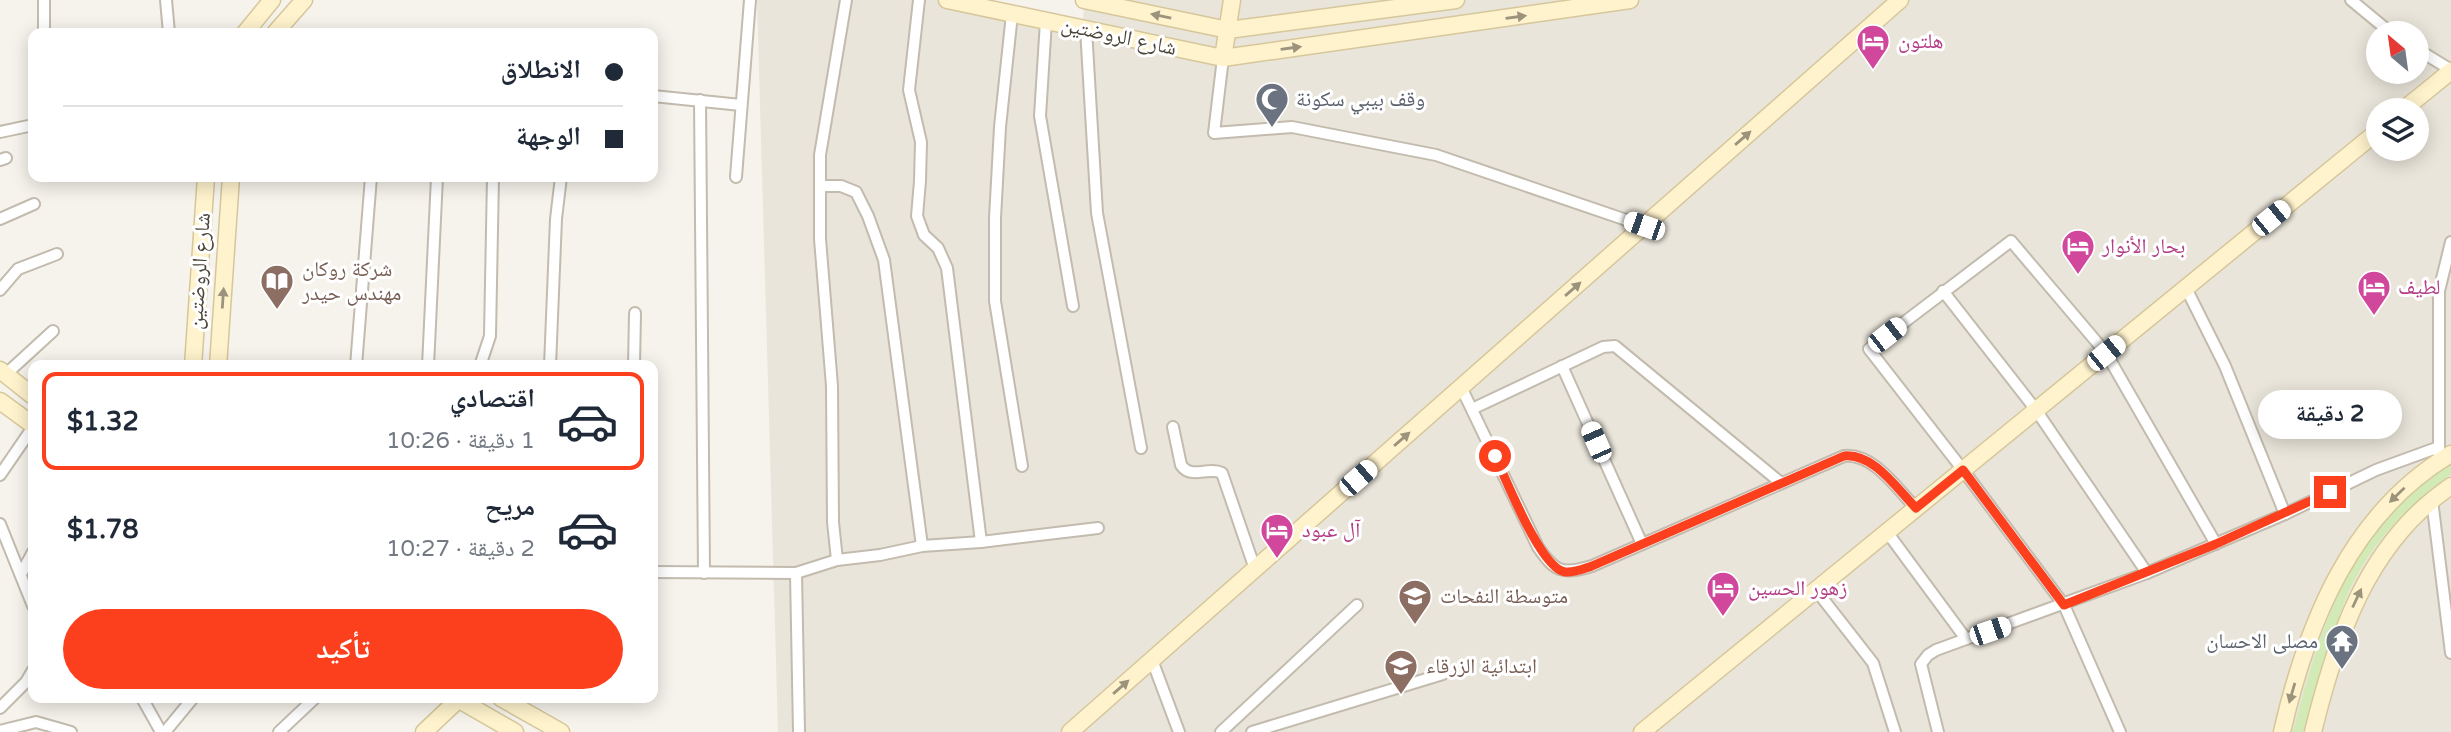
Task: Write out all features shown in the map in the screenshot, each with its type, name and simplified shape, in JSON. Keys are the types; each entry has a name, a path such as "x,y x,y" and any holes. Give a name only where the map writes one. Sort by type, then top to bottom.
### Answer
{"main road":[{"path":"249,28 272,0"},
{"path":"279,28 304,0"},
{"name":"شارع الروضتين","path":"947,0 1223,58"},
{"name":"شارع الروضتين","path":"1084,0 1127,4 1228,30 1456,0"},
{"path":"1232,0 1223,58 1630,0"},
{"path":"1070,732 1899,0"},
{"path":"2420,98 2449,78"},
{"path":"1642,732 2366,141"},
{"name":"شارع الروضتين","path":"192,360 206,182"},
{"name":"شارع الروضتين","path":"218,360 231,182"},
{"path":"3,373 28,392"},
{"path":"0,401 28,422"},
{"path":"2282,732 2308,642 2347,557 2362,534 2393,498 2443,454"},
{"path":"2312,732 2331,664 2358,593 2399,532 2432,500 2451,486"},
{"path":"424,732 454,703"},
{"path":"463,703 495,728 515,732"},
{"path":"508,703 561,732"},
{"path":"495,728 516,708"}],"street":[{"path":"44,0 44,28"},
{"path":"166,0 169,28"},
{"path":"736,177 750,0"},
{"path":"837,560 833,522 832,386 820,239 820,155 846,0"},
{"path":"919,0 909,90 920,142 917,216 924,235 938,248 947,268 981,542"},
{"path":"2351,0 2377,21"},
{"path":"1012,14 1000,127 995,218 995,300 1022,466"},
{"path":"1046,21 1040,116 1073,306"},
{"path":"1086,29 1097,213 1141,448"},
{"path":"1223,58 1214,133 1292,127 1436,155 1644,226"},
{"path":"2429,60 2449,78"},
{"path":"658,96 741,106"},
{"path":"700,100 704,572"},
{"path":"0,132 28,126"},
{"path":"356,360 371,182"},
{"path":"428,360 436,182"},
{"path":"482,360 490,337 493,182"},
{"path":"550,360 556,219 560,182"},
{"path":"820,186 841,186 856,192 884,260 922,546"},
{"path":"0,219 34,204"},
{"path":"2120,732 2064,605 1869,349 2011,241 2106,353 2216,544"},
{"path":"1938,732 1921,664 1936,650 2147,573 2285,514 2376,470 2443,454 2439,291 2451,242"},
{"path":"0,290 18,269 57,254"},
{"path":"2186,288 2225,366 2285,514"},
{"path":"1943,291 2036,410 2147,573"},
{"path":"634,360 635,313"},
{"path":"2438,327 2451,325"},
{"path":"3,373 53,331"},
{"path":"1472,410 1602,346 1615,345 1781,483"},
{"path":"1562,366 1642,544"},
{"path":"1461,387 1538,547 1553,566 1566,572 1577,571 1642,544 1838,457 1856,456 1872,464 1916,508"},
{"path":"1172,427 1184,470 1191,473 1217,470 1222,473 1255,569"},
{"path":"0,475 28,433"},
{"path":"2432,500 2451,653"},
{"path":"0,524 2,536 28,592"},
{"path":"658,572 796,573 837,560 922,546 1098,528"},
{"path":"1887,532 1966,639"},
{"path":"21,573 28,561"},
{"path":"796,573 799,732"},
{"path":"1816,590 1873,663 1895,732"},
{"path":"1221,732 1357,605"},
{"path":"1152,660 1179,732"},
{"path":"1252,732 1443,674"},
{"path":"0,708 28,679"},
{"path":"145,703 163,732 189,703"},
{"path":"279,732 310,703"},
{"path":"0,731 36,722 71,732"}],"shaded area":[{"path":"757,0 947,0 1082,28 1085,0 2451,0 2451,732 778,732"}],"green space":[{"path":"2451,464 2451,474 2398,519 2366,560 2343,607 2303,732 2293,732 2315,654 2329,616 2364,547 2388,517 2417,489"}],"place":[{"name":"هلتون","path":"1873,71"},
{"name":"وقف بيبي سكونة","path":"1272,129"},
{"name":"بحار الأنوار","path":"2078,276"},
{"name":"شركة روكان مهندس حيدر","path":"277,311"},
{"name":"لطيف","path":"2374,317"},
{"name":"آل عبود","path":"1277,560"},
{"name":"زهور الحسين","path":"1723,618"},
{"name":"متوسطة النفحات","path":"1415,626"},
{"name":"مصلى الاحسان","path":"2342,671"},
{"name":"ابتدائية الزرقاء","path":"1401,696"}],"route":[{"path":"1495,456 1538,547 1553,566 1566,572 1592,566 1838,457 1862,457 1916,508 1963,470 2064,605 2216,544 2330,492"}]}
